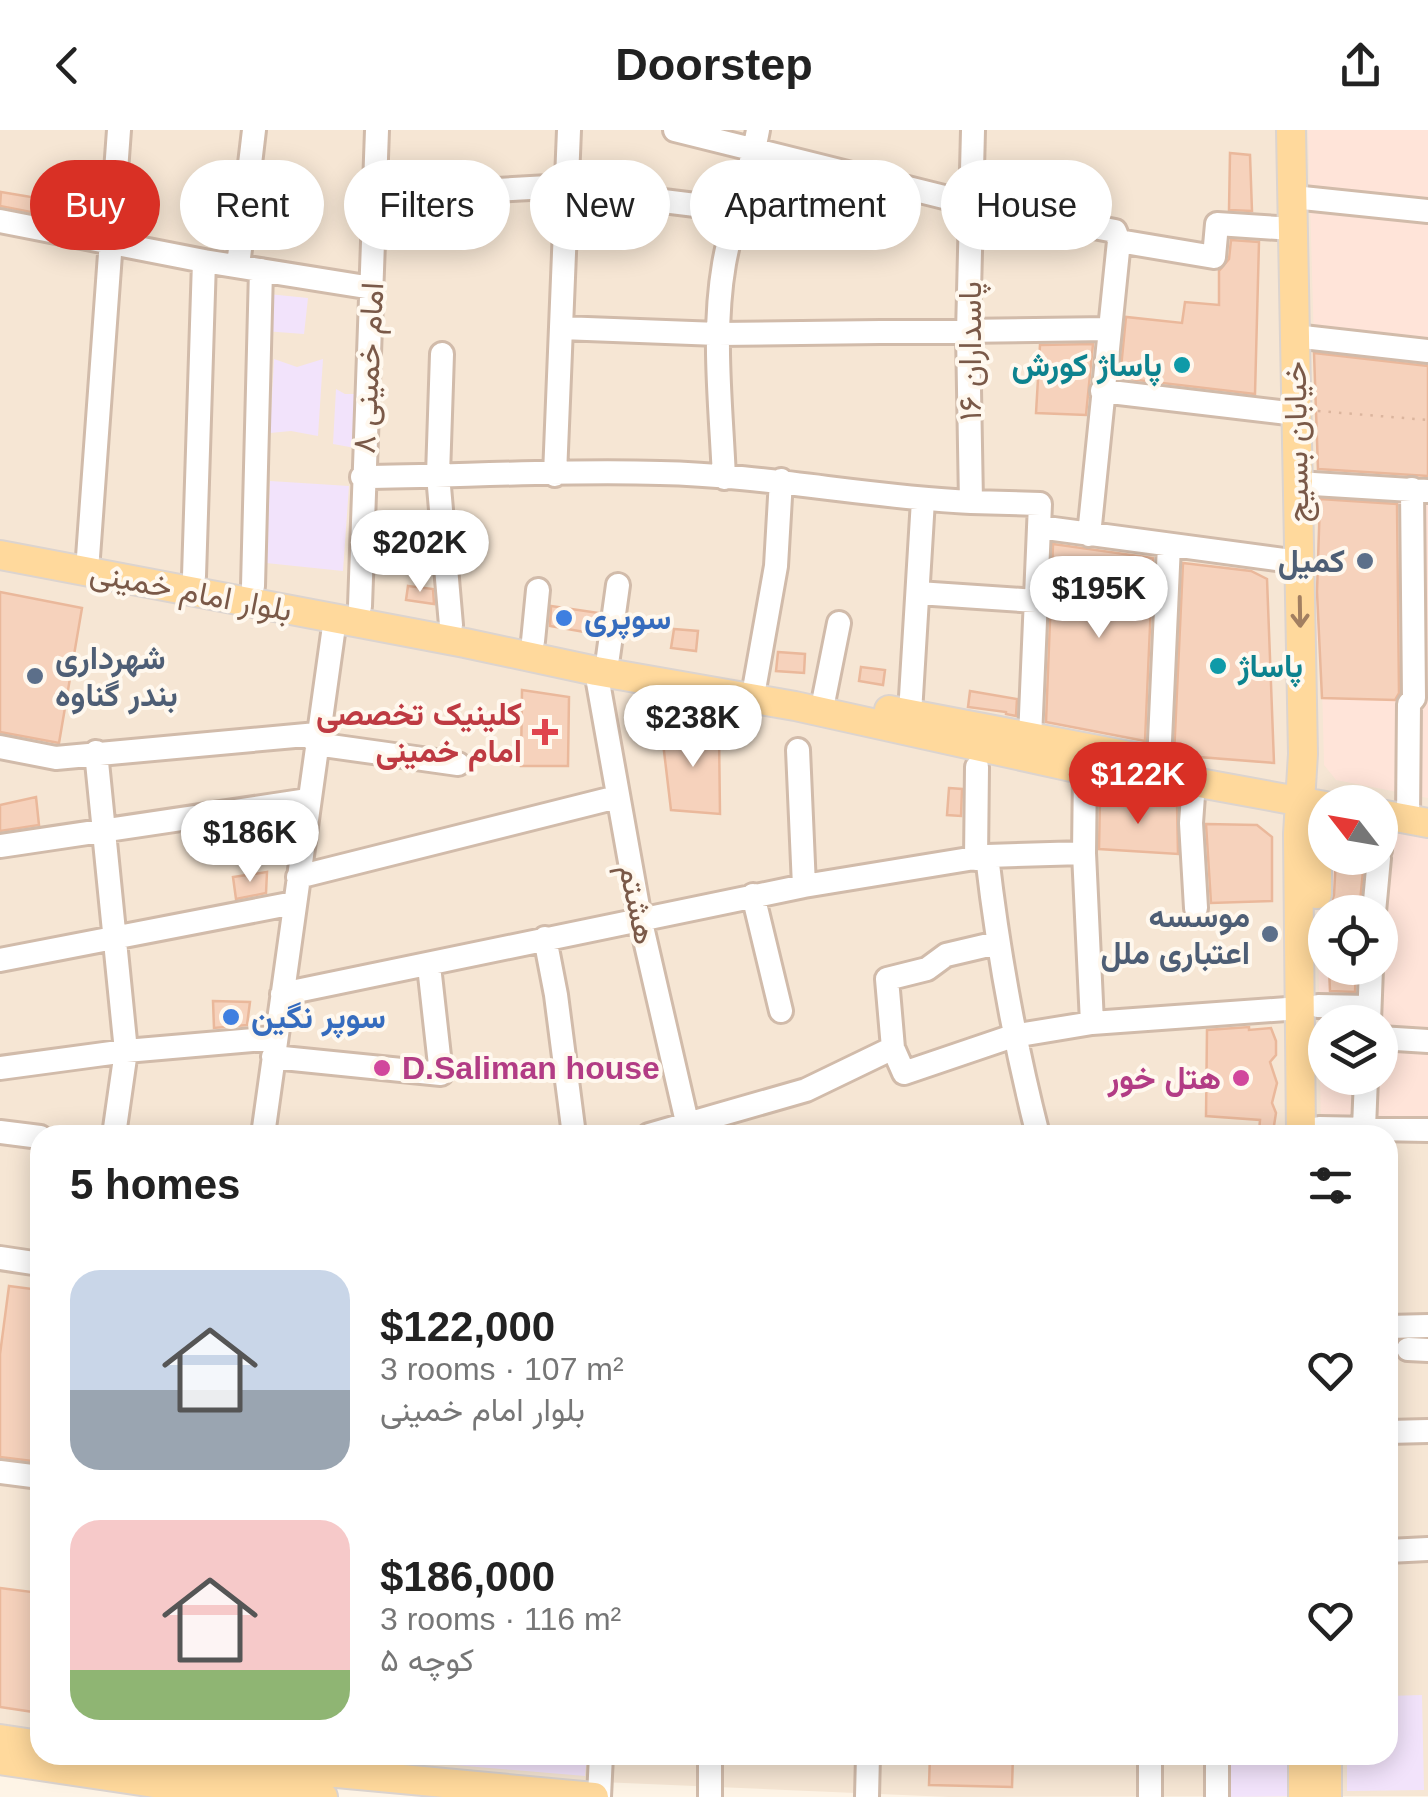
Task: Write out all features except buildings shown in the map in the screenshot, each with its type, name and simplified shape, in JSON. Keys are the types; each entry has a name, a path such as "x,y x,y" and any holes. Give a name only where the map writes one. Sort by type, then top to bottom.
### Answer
{"main road":[{"name":"خیابان بسیج","path":"1291,130 1294,336 1306,412 1297,483 1302,754 1308,798"},
{"name":"بلوار امام خمینی","path":"13,548 253,586 347,612 451,625 533,641 602,664 755,684 1030,738 1067,759 1158,762 1308,798"},
{"name":"بلوار امام خمینی","path":"13,548 1266,798 1308,798"},
{"path":"1302,754 1319,785"},
{"path":"1266,798 1308,830"},
{"name":"خیابان بسیج","path":"1309,1005 1310,875"},
{"name":"خیابان بسیج","path":"1312,1095 1313,1125"},
{"path":"0,1739 30,1743"},
{"path":"0,1760 30,1763"},
{"path":"59,1765 177,1775 324,1797"},
{"path":"148,1765 177,1775 337,1774 596,1797"},
{"path":"1303,1797 1304,1765"},
{"path":"1328,1765 1328,1797"}],"street":[{"path":"117,160 119,130"},
{"path":"253,586 250,268 254,130"},
{"name":"امام خمینی ۸","path":"376,160 377,130"},
{"path":"567,160 569,130"},
{"path":"675,130 756,139 941,195"},
{"name":"پاسداران ۱۶","path":"973,130 973,160"},
{"path":"1293,197 1428,211"},
{"path":"0,221 30,227"},
{"path":"1119,240 1214,257 1217,224 1293,229"},
{"path":"1089,535 1119,240 1112,231"},
{"path":"88,557 109,250"},
{"path":"150,250 372,288"},
{"name":"امام خمینی ۸","path":"264,1125 317,739 347,612 362,477 373,250"},
{"path":"555,475 564,250"},
{"path":"724,478 718,334 727,250"},
{"name":"پاسداران ۱۶","path":"970,502 971,250"},
{"path":"194,576 204,261"},
{"path":"561,328 718,334 1109,328"},
{"path":"1294,336 1428,351"},
{"path":"442,354 438,474 451,625"},
{"path":"1102,391 1306,412"},
{"path":"362,477 660,473 781,480 924,500 970,502 1040,516 1089,535 1298,562"},
{"path":"755,684 776,566 781,480"},
{"path":"1297,483 1420,490 1414,698 1419,706 1400,818"},
{"path":"910,714 924,500"},
{"path":"1030,738 1040,516"},
{"path":"1158,762 1169,545"},
{"name":"هشتم","path":"618,584 602,664 617,797 687,1125"},
{"path":"533,641 538,590"},
{"path":"918,593 1036,601"},
{"path":"824,698 839,624"},
{"path":"0,747 56,758 96,752 317,739 458,764"},
{"path":"798,750 804,886"},
{"path":"96,752 126,1050 115,1125"},
{"path":"1067,759 1084,853 1092,1022"},
{"path":"976,767 981,858 1013,1036 1035,1125"},
{"path":"1194,782 1191,823 1196,908"},
{"path":"298,877 617,797"},
{"path":"0,846 308,800"},
{"path":"282,994 804,886 981,858 1084,853"},
{"path":"754,895 781,1011"},
{"path":"0,960 294,902"},
{"path":"545,938 573,1125"},
{"path":"997,943 946,955 927,969 887,979 894,1048 904,1074 1013,1036 1092,1022 1308,1007"},
{"path":"0,1068 126,1050 275,1048 441,1074 428,966"},
{"path":"1398,1039 1428,1040"},
{"path":"703,1125 806,1090 894,1048"},
{"path":"1359,1125 1363,1095"},
{"path":"1398,1130 1428,1130"},
{"path":"0,1132 30,1136"},
{"path":"0,1258 30,1262"},
{"path":"1398,1327 1428,1326"},
{"path":"1398,1432 1428,1430"},
{"path":"0,1472 30,1476"},
{"path":"1398,1551 1428,1550"},
{"path":"596,1797 600,1765"},
{"path":"710,1765 710,1797"},
{"path":"868,1765 868,1797"},
{"path":"1150,1765 1150,1797"},
{"path":"1217,1797 1218,1765"}],"path":[{"path":"1306,412 1428,420"}],"shaded area":[{"path":"0,130 1428,130 1428,1796 949,1797 201,1765 1398,1765 1398,1125 30,1125 30,1741 0,1736"},
{"path":"1308,130 1428,130 1428,798 1398,792 1398,785 1336,780 1324,765 1321,642 1316,640 1319,523"},
{"path":"268,294 308,298 304,334 264,331"},
{"path":"274,359 297,367 323,359 318,436 291,431 270,433"},
{"path":"336,389 355,394 355,448 333,444"},
{"path":"270,481 349,486 343,571 266,563"},
{"path":"1398,817 1428,822 1428,1128 1321,1125 1320,1095 1398,1095 1398,1005 1319,1005 1319,985 1398,985 1398,895 1317,895 1317,875 1398,875"},
{"path":"1422,1695 1424,1790 1347,1791 1347,1765 1398,1765 1398,1696"},
{"path":"455,1765 586,1765 585,1776"},
{"path":"1223,1765 1303,1765 1303,1796 1222,1797"}],"place":[{"name":"پاساژ کورش","path":"1182,365"},
{"name":"کمیل","path":"1365,561"},
{"name":"سوپری","path":"564,618"},
{"name":"پاساژ","path":"1218,666"},
{"name":"شهرداری بندر گناوه","path":"35,676"},
{"name":"کلینیک تخصصی امام خمینی","path":"545,732"},
{"name":"موسسه اعتباری ملل","path":"1270,934"},
{"name":"سوپر نگین","path":"231,1017"},
{"name":"D.Saliman house","path":"382,1068"},
{"name":"هتل خور","path":"1241,1078"}]}
